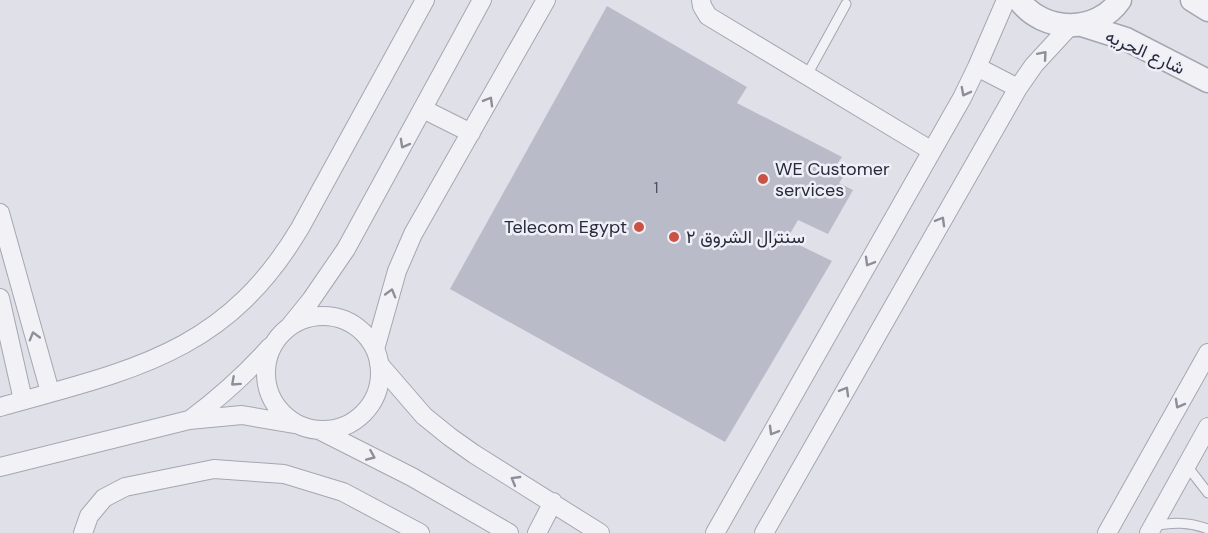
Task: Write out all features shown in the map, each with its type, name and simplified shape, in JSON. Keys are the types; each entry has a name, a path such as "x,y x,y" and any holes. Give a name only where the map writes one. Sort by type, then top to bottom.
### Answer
{"street":[{"path":"0,407 138,366 163,356 211,329 252,294 286,252 425,0"},
{"path":"189,420 252,367 311,300 346,249 482,0"},
{"path":"319,430 339,428 357,419 371,404 379,385 377,357 398,271 413,234 546,0"},
{"path":"701,0 708,16 932,151"},
{"path":"716,533 932,151 977,68 1006,0"},
{"name":"شارع الحريه","path":"1019,0 1035,16 1052,23 1076,25 1126,39 1208,81"},
{"path":"764,533 1018,88 1034,65 1076,25 1102,18 1120,0"},
{"path":"1192,0 1208,9"},
{"path":"1205,0 1208,9"},
{"path":"977,68 1018,88"},
{"path":"423,109 471,132"},
{"path":"0,213 50,392"},
{"path":"0,298 9,329 23,400"},
{"path":"290,326 308,318 328,316 347,321 364,333 377,357 424,416 474,454 600,533"},
{"path":"276,341 268,359 266,379 271,398 282,414 299,425"},
{"path":"1107,533 1208,353"},
{"path":"0,466 189,420 242,414 319,430 412,477 509,533"},
{"path":"1151,530 1208,427"},
{"path":"83,533 89,516 104,498 125,487 214,469 284,474 344,492 420,533"},
{"path":"537,533 553,502"}],"lane":[{"path":"807,75 846,4"},
{"path":"1186,466 1208,493"},
{"path":"1151,530 1171,523 1189,523 1208,529"}],"building":[{"name":"Telecom Egypt","path":"607,6 747,87 737,103 842,157 835,167 846,173 839,183 853,190 828,234 798,220 787,239 832,261 725,442 450,289"}],"place":[{"name":"WE Customer services","path":"763,179"},
{"name":"Telecom Egypt","path":"639,227"},
{"name":"سنترال الشروق ٢","path":"674,237"}]}
